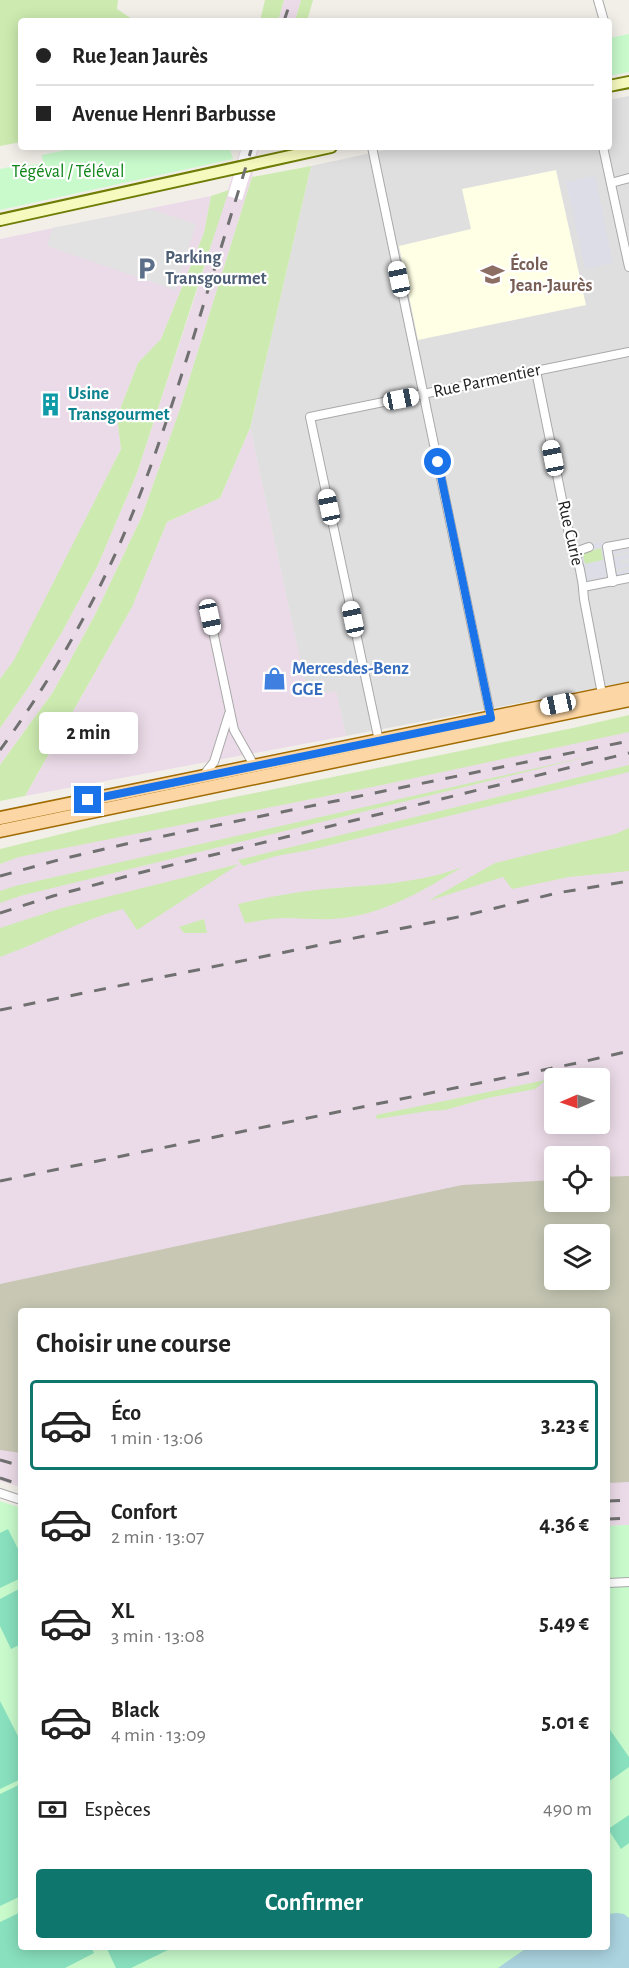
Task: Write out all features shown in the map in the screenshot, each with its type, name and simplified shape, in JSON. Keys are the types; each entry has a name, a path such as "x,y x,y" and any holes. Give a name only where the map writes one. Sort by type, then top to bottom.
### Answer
{"main road":[{"path":"612,85 629,82"},
{"path":"0,220 317,150"},
{"path":"0,818 629,689"},
{"path":"0,831 629,700"}],"street":[{"path":"598,0 603,18"},
{"path":"373,150 491,718"},
{"path":"604,150 629,267"},
{"path":"611,183 629,178"},
{"name":"Rue Parmentier","path":"379,741 310,417 629,352"},
{"name":"Rue Curie","path":"536,371 571,544 583,587 602,694"},
{"path":"613,582 607,547 629,543"},
{"path":"575,552 589,547"},
{"path":"583,587 629,578"},
{"path":"210,617 234,730 255,766"},
{"path":"201,778 214,762 229,713"},
{"path":"0,1493 18,1499"},
{"path":"610,1583 629,1582"}],"shaded area":[{"path":"284,0 301,0 296,18 279,18"},
{"path":"629,96 629,682 346,736 336,692 308,697 250,428 311,166 385,150 612,150 612,99"},
{"path":"240,150 258,150 179,412 142,516 96,613 53,692 0,765 0,728 30,685 62,632 97,567 137,473"},
{"name":"École Jean-Jaurès","path":"556,170 586,305 418,340 399,246 471,229 462,189"},
{"path":"595,176 613,263 585,269 566,182"},
{"path":"211,196 204,233 161,339 138,363 117,417 121,449 14,661 0,679 0,239"},
{"name":"Parking Transgourmet","path":"150,209 196,224 175,290 47,246 52,228"},
{"path":"250,428 308,696 336,691 346,736 25,796 132,607 167,522 220,498"},
{"path":"602,542 609,577 591,579 588,582 581,556 576,547","holes":["601,548 603,560 585,564 582,552"]},
{"path":"616,549 617,552 629,549 629,551 613,555 614,557 629,554 629,558 620,560 621,564 629,563 629,567 616,569 617,572 629,569 629,572 618,577 615,575 611,552"},
{"path":"629,717 629,1525 610,1526 610,1308 18,1308 18,1486 0,1481 0,864 98,825"},
{"path":"629,1176 629,1482 610,1483 610,1308 18,1308 18,1453 0,1450 0,1284 462,1185 544,1181 544,1212 610,1212 610,1177"}],"green space":[{"path":"0,0 118,0 117,9 130,18 18,18 18,143 0,146"},
{"path":"265,0 284,0 279,18 261,18"},
{"path":"301,0 313,0 308,18 296,18"},
{"path":"629,34 629,72 612,75 612,37"},
{"name":"Tégéval / Téléval","path":"66,150 230,150 233,159 0,210 0,169 43,163 42,155"},
{"path":"311,166 250,428 220,498 167,522 132,607 25,796 0,801 0,765 53,692 96,613 142,516 179,412 252,177"},
{"path":"229,190 137,473 97,567 62,632 30,685 0,728 0,679 14,660 121,449 117,417 138,363 161,339 204,233 211,196"},
{"path":"601,548 603,560 585,564 582,553"},
{"path":"629,715 629,732 377,786 19,857 0,864 0,849 98,825"},
{"path":"599,754 20,896 0,903 0,891 15,886"},
{"path":"629,765 629,772 310,850 276,856 243,866 238,860"},
{"path":"629,828 629,871 569,877 512,889 503,877 428,901 495,863 615,834"},
{"path":"239,864 137,930 123,909 92,919 0,957 0,928 62,908"},
{"path":"462,867 400,901 350,917 281,918 245,923 238,904 306,891 408,881"},
{"path":"204,919 207,933 184,933 179,927"},
{"path":"544,1080 535,1089 488,1098 445,1110 377,1119 376,1115"},
{"path":"0,1501 18,1507 18,1950 610,1950 610,1526 629,1525 629,1968 0,1968"},
{"path":"8,1529 18,1549 18,1579 0,1588 0,1533"},
{"path":"18,1590 18,1646 11,1649 0,1626 0,1599"},
{"path":"0,1701 18,1736 18,1780 0,1789"},
{"path":"610,1730 629,1757 629,1767 610,1781"},
{"path":"18,1785 18,1897 0,1906 0,1794"},
{"path":"629,1815 629,1843 621,1849 610,1832 610,1828"},
{"path":"18,1913 18,1950 92,1950 94,1953 65,1968 0,1968 0,1922"},
{"path":"107,1950 168,1950 131,1968 116,1968"}],"water":[{"path":"610,1914 624,1914 629,1918 629,1968 498,1968 524,1950 610,1950"}],"pier":[{"path":"241,150 257,150 242,200 228,196"}],"railway":[{"path":"285,18 291,0"},
{"path":"0,750 47,681 75,633 125,533 174,397 251,150"},
{"path":"0,876 130,843 629,741"},
{"path":"0,913 139,873 629,753"},
{"path":"0,1010 463,916 557,893 629,881"},
{"path":"0,1181 629,1051"},
{"path":"0,1460 18,1465"},
{"path":"0,1478 18,1484"},
{"path":"610,1501 629,1500"},
{"path":"610,1519 629,1518"}],"place":[{"name":"Parking Transgourmet","path":"147,268"},
{"name":"École Jean-Jaurès","path":"492,275"},
{"name":"Usine Transgourmet","path":"50,404"},
{"name":"Mercesdes-Benz GGE","path":"274,679"}],"route":[{"path":"88,800 491,718 438,462"}]}
